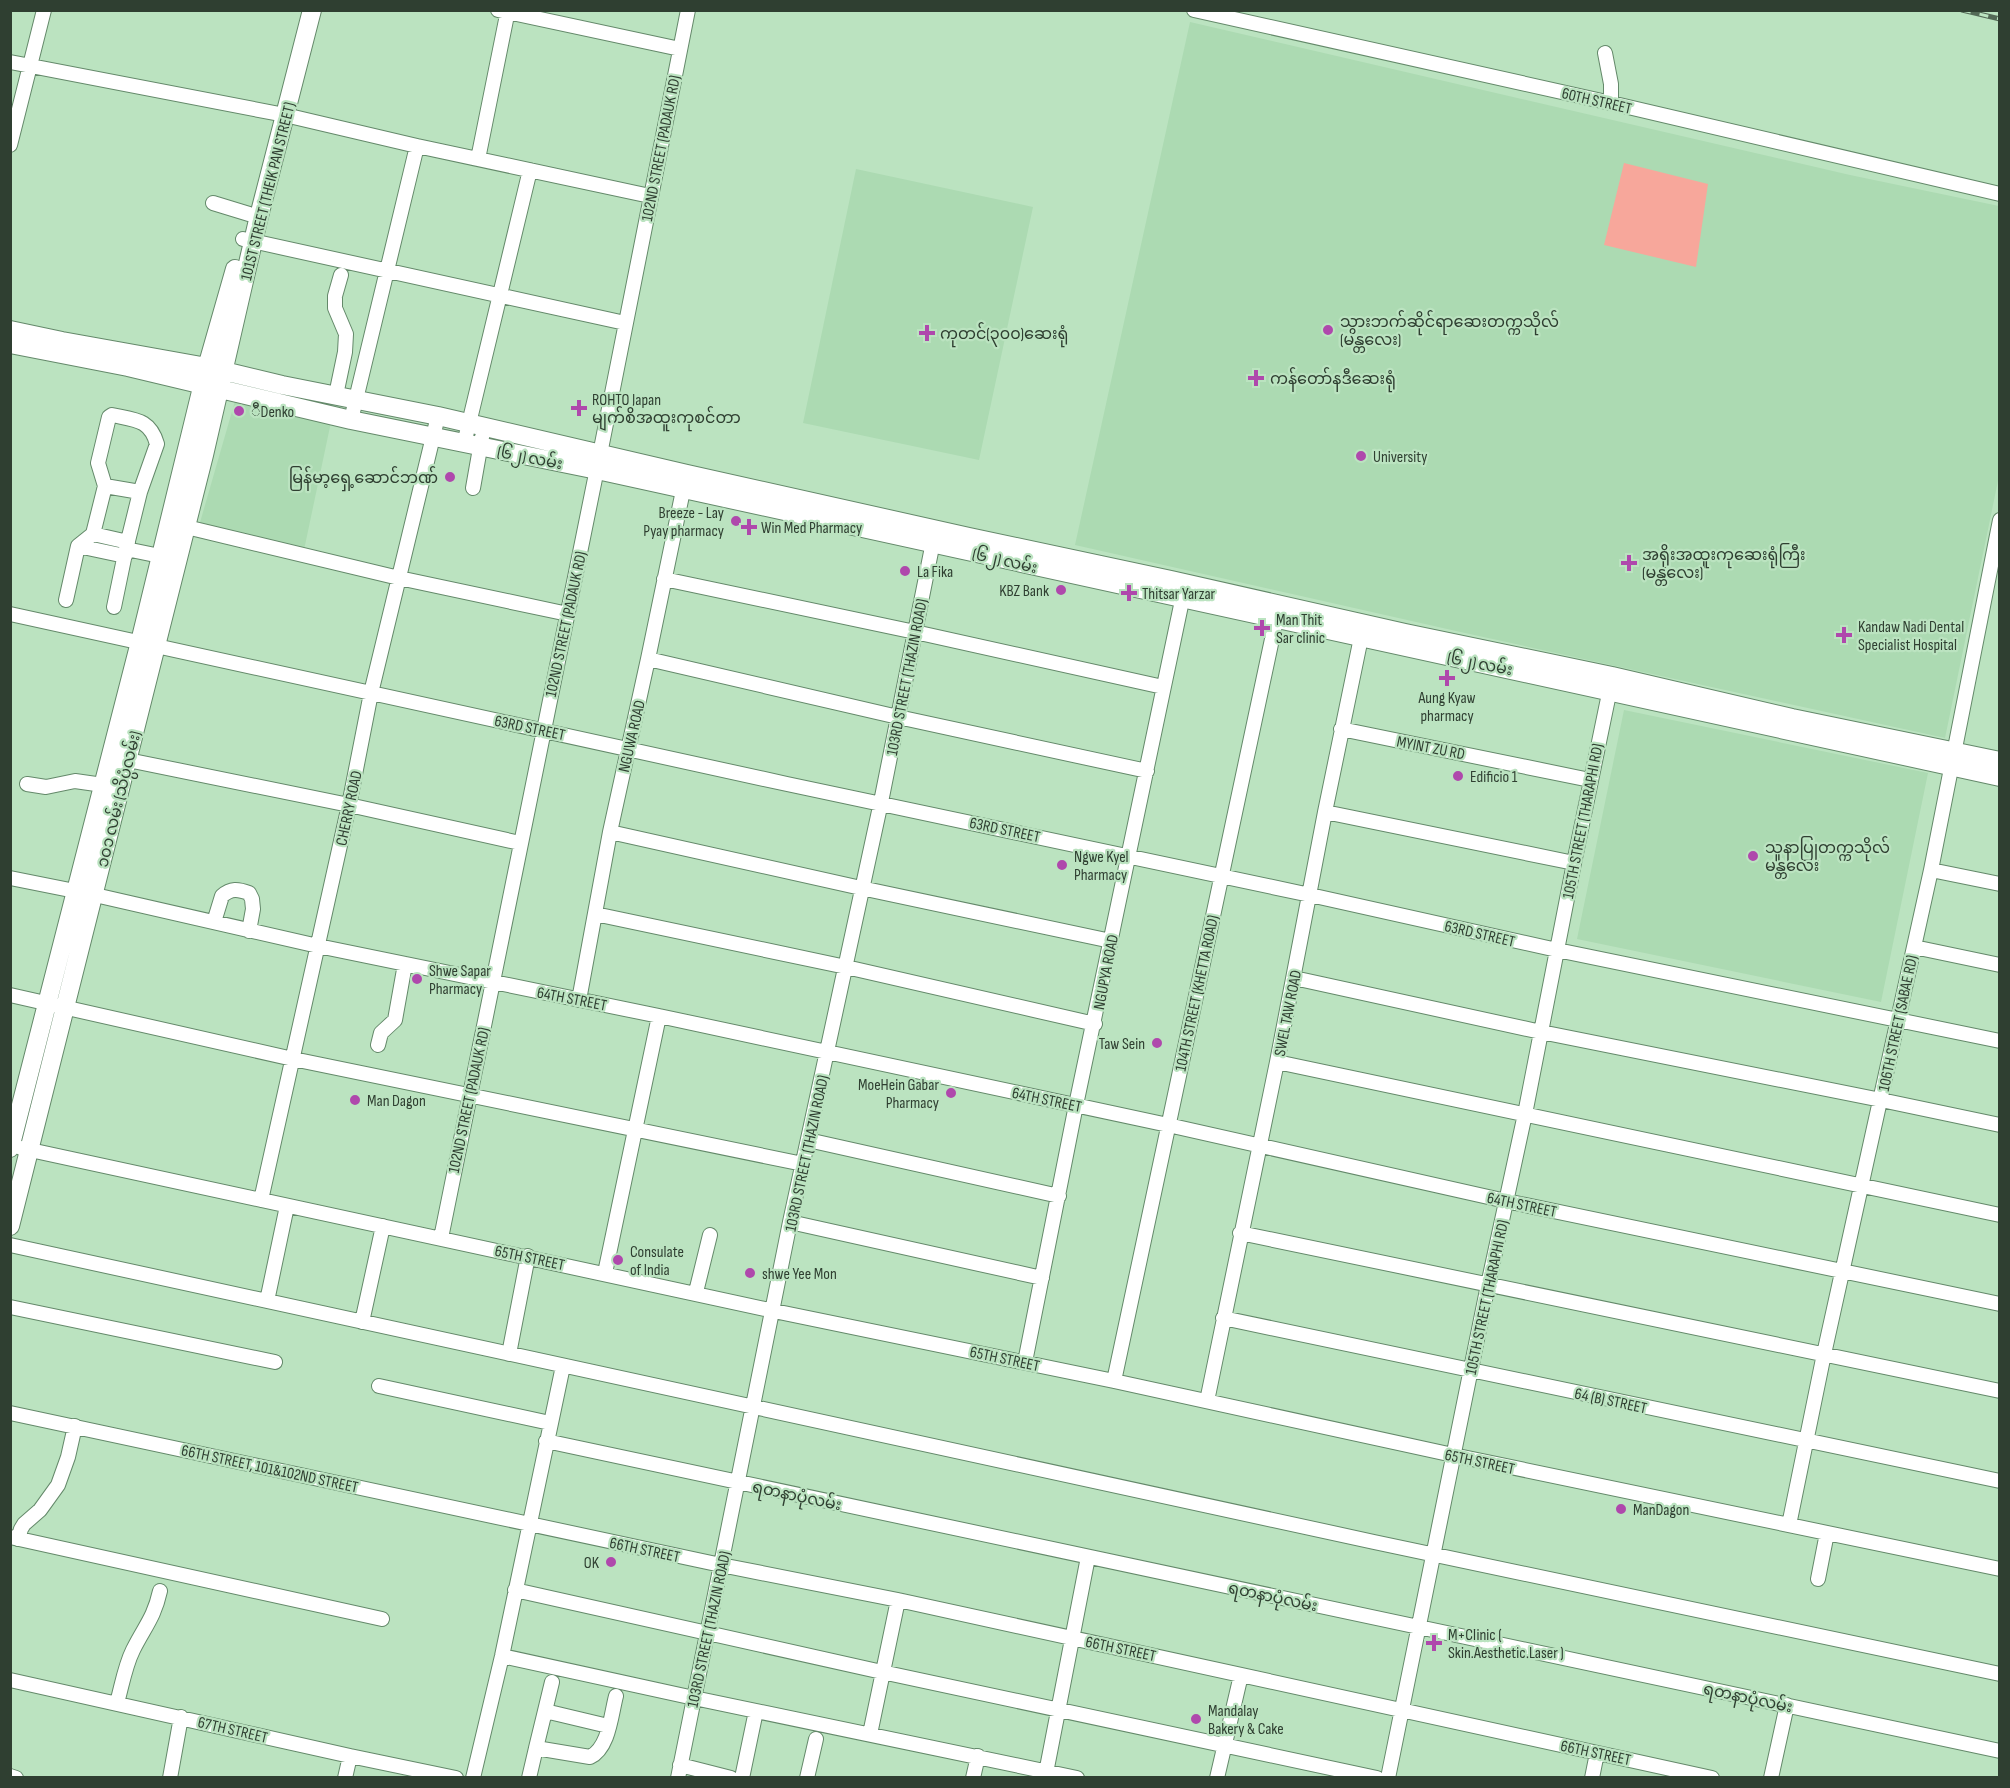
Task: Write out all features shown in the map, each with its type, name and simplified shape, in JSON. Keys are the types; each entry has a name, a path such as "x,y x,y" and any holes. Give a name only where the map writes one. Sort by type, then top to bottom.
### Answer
{"main road":[{"name":"101ST STREET (THEIK PAN STREET)","path":"213,378 223,315 248,240 280,114 302,10"},
{"name":"101ST STREET (THEIK PAN STREET)","path":"248,240 249,214 312,10"},
{"name":"(၆၂) လမ်း","path":"10,330 213,378 351,420 473,446 599,462"},
{"name":"(၆၂) လမ်း","path":"10,344 213,378 336,395 438,416 599,462 685,482 1362,631 1518,658 1611,683 1792,718 1953,759 2000,777"},
{"name":"၁၀၁ လမ်း (သိပ္ပံလမ်း)","path":"148,644 167,523 213,378"},
{"name":"၁၀၁ လမ်း (သိပ္ပံလမ်း)","path":"11,1146 56,1005 95,895 119,758 148,644 186,527 213,378"},
{"name":"၁၀၁ လမ်း (သိပ္ပံလမ်း)","path":"10,1226 30,1150 76,891 103,785 119,758"},
{"name":"(၆၂) လမ်း","path":"1953,759 2000,761"}],"street":[{"path":"10,145 44,10"},
{"name":"102ND STREET (PADAUK RD)","path":"441,1238 457,1151 471,1095 491,982 599,462 688,10"},
{"name":"60TH STREET","path":"1194,10 1611,103 2000,194"},
{"path":"478,159 504,11 680,49"},
{"path":"1605,53 1611,84 1611,103"},
{"path":"10,62 280,114 417,146 650,195"},
{"path":"351,420 417,146"},
{"path":"473,488 473,446 476,426 500,297 530,170"},
{"path":"213,203 249,214"},
{"path":"248,240 625,323"},
{"path":"336,395 345,352 346,334 335,308 335,296 341,275"},
{"path":"66,600 78,546 93,534 105,486 98,463 109,417 112,415 146,423 152,430 157,447 140,492 114,607"},
{"name":"CHERRY ROAD","path":"261,1200 349,805 371,693 438,416"},
{"name":"NGUWA ROAD","path":"579,1000 610,832 685,482"},
{"path":"105,486 140,492"},
{"name":"106TH STREET (SABAE RD)","path":"1789,1525 1824,1354 1931,870 2000,520"},
{"path":"167,523 399,578 568,614"},
{"path":"93,534 126,549"},
{"name":"103RD STREET (THAZIN ROAD)","path":"679,1772 774,1311 790,1222 846,967 935,537"},
{"path":"78,546 126,549 160,556"},
{"path":"664,579 1163,687"},
{"name":"NGUPYA ROAD","path":"1026,1362 1076,1105 1095,1024 1184,591"},
{"name":"104TH STREET (KHETTA ROAD)","path":"1114,1381 1278,612"},
{"name":"63RD STREET","path":"10,614 1557,950 2000,1041"},
{"name":"SWEL TAW ROAD","path":"1207,1401 1240,1233 1260,1147 1362,631"},
{"path":"648,658 898,717 1147,771"},
{"name":"105TH STREET (THARAPHI RD)","path":"1388,1778 1611,683"},
{"name":"MYINT ZU RD","path":"1341,729 1590,780"},
{"path":"119,758 520,843"},
{"path":"27,784 46,787 75,781 103,785"},
{"path":"1325,812 1574,862"},
{"path":"610,832 1111,942"},
{"path":"1931,870 2000,884"},
{"path":"10,878 76,891"},
{"path":"214,922 222,896 232,890 238,890 249,893 252,899 249,930"},
{"name":"64TH STREET","path":"76,891 318,946 660,1016 1168,1125 1506,1201 2000,1304"},
{"path":"595,914 846,967 1095,1024"},
{"path":"1914,947 2000,965"},
{"path":"378,1045 381,1033 395,1020 405,964"},
{"path":"1294,978 1541,1032 2000,1125"},
{"path":"10,995 293,1059 803,1164"},
{"path":"605,1273 660,1016"},
{"path":"1277,1062 2000,1215"},
{"path":"808,1140 1059,1196"},
{"name":"65TH STREET","path":"11,1146 696,1292 774,1311 1026,1362 1454,1455 2000,1569"},
{"path":"267,1301 287,1206"},
{"path":"790,1222 1042,1278"},
{"path":"362,1322 383,1226"},
{"path":"1240,1233 2000,1391"},
{"path":"696,1292 710,1234"},
{"path":"10,1245 1433,1555 2000,1674"},
{"path":"508,1354 528,1257"},
{"path":"10,1308 275,1362"},
{"name":"64 (B) STREET","path":"1223,1318 2000,1481"},
{"path":"473,1778 502,1656 562,1366"},
{"path":"380,1386 550,1423"},
{"name":"66TH STREET, 101&102ND STREET","path":"10,1413 529,1524"},
{"path":"75,1426 68,1457 58,1485 14,1538 382,1619"},
{"name":"ရတနာပုံလမ်း","path":"546,1441 2000,1751"},
{"name":"66TH STREET","path":"529,1524 898,1600 1712,1778"},
{"path":"1818,1579 1827,1533"},
{"path":"1045,1774 1088,1557"},
{"path":"515,1590 882,1672 1377,1778"},
{"path":"117,1703 125,1669 132,1651 153,1617 160,1591"},
{"path":"870,1734 898,1600"},
{"path":"502,1656 978,1756 1045,1774 1077,1778"},
{"path":"1217,1778 1241,1674"},
{"name":"67TH STREET","path":"10,1680 456,1778"},
{"path":"530,1778 552,1682"},
{"path":"536,1748 590,1757 600,1750 616,1696"},
{"path":"1771,1778 1787,1706"},
{"path":"545,1711 608,1726"},
{"path":"742,1778 756,1711"},
{"path":"170,1778 181,1718"},
{"path":"807,1778 816,1739"},
{"path":"1592,1778 1597,1753"},
{"path":"345,1778 350,1756"},
{"path":"973,1778 978,1756"},
{"path":"679,1772 731,1778"},
{"path":"10,1776 16,1778"}],"shaded area":[{"path":"1190,22 1850,175 1999,206 1999,476 1945,738 1075,545"},
{"path":"1624,163 1708,184 1696,267 1604,245"},
{"path":"856,169 1033,207 979,460 803,423"},
{"path":"235,401 331,422 304,550 199,526"},
{"name":"သူနာပြုတက္ကသိုလ် မန္တလေး","path":"1624,710 1928,773 1881,1002 1577,939"}],"railway":[{"path":"1962,10 2000,19"}],"place":[{"name":"သွားဘက်ဆိုင်ရာဆေးတက္ကသိုလ် (မန္တလေး)","path":"1328,330"},
{"name":"ကုတင်(၃၀၀)ဆေးရုံ","path":"927,333"},
{"name":"ကန်တော်နဒီဆေးရုံ","path":"1256,378"},
{"name":"ROHTO Japan မျက်စိအထူးကုစင်တာ","path":"579,408"},
{"name":"ီDenko","path":"239,411"},
{"name":"University","path":"1361,456"},
{"name":"မြန်မာ့ရှေ့ဆောင်ဘဏ်","path":"450,477"},
{"name":"Breeze - Lay Pyay pharmacy","path":"736,521"},
{"name":"Win Med Pharmacy","path":"749,527"},
{"name":"အရိုးအထူးကုဆေးရုံကြီး (မန္တလေး)","path":"1629,563"},
{"name":"La Fika","path":"905,571"},
{"name":"KBZ Bank","path":"1061,590"},
{"name":"Thitsar Yarzar","path":"1129,593"},
{"name":"Man Thit Sar clinic","path":"1262,628"},
{"name":"Kandaw Nadi Dental Specialist Hospital","path":"1844,635"},
{"name":"Aung Kyaw pharmacy","path":"1447,678"},
{"name":"Edificio 1","path":"1458,776"},
{"name":"သူနာပြုတက္ကသိုလ် မန္တလေး","path":"1753,856"},
{"name":"Ngwe Kyel Pharmacy","path":"1062,865"},
{"name":"Shwe Sapar Pharmacy","path":"417,979"},
{"name":"Taw Sein","path":"1157,1043"},
{"name":"MoeHein Gabar Pharmacy","path":"951,1093"},
{"name":"Man Dagon","path":"355,1100"},
{"name":"Consulate of India","path":"618,1260"},
{"name":"shwe Yee Mon","path":"750,1273"},
{"name":"ManDagon","path":"1621,1509"},
{"name":"OK","path":"611,1562"},
{"name":"M+Clinic ( Skin.Aesthetic.Laser )","path":"1434,1643"},
{"name":"Mandalay Bakery & Cake","path":"1196,1719"}]}
